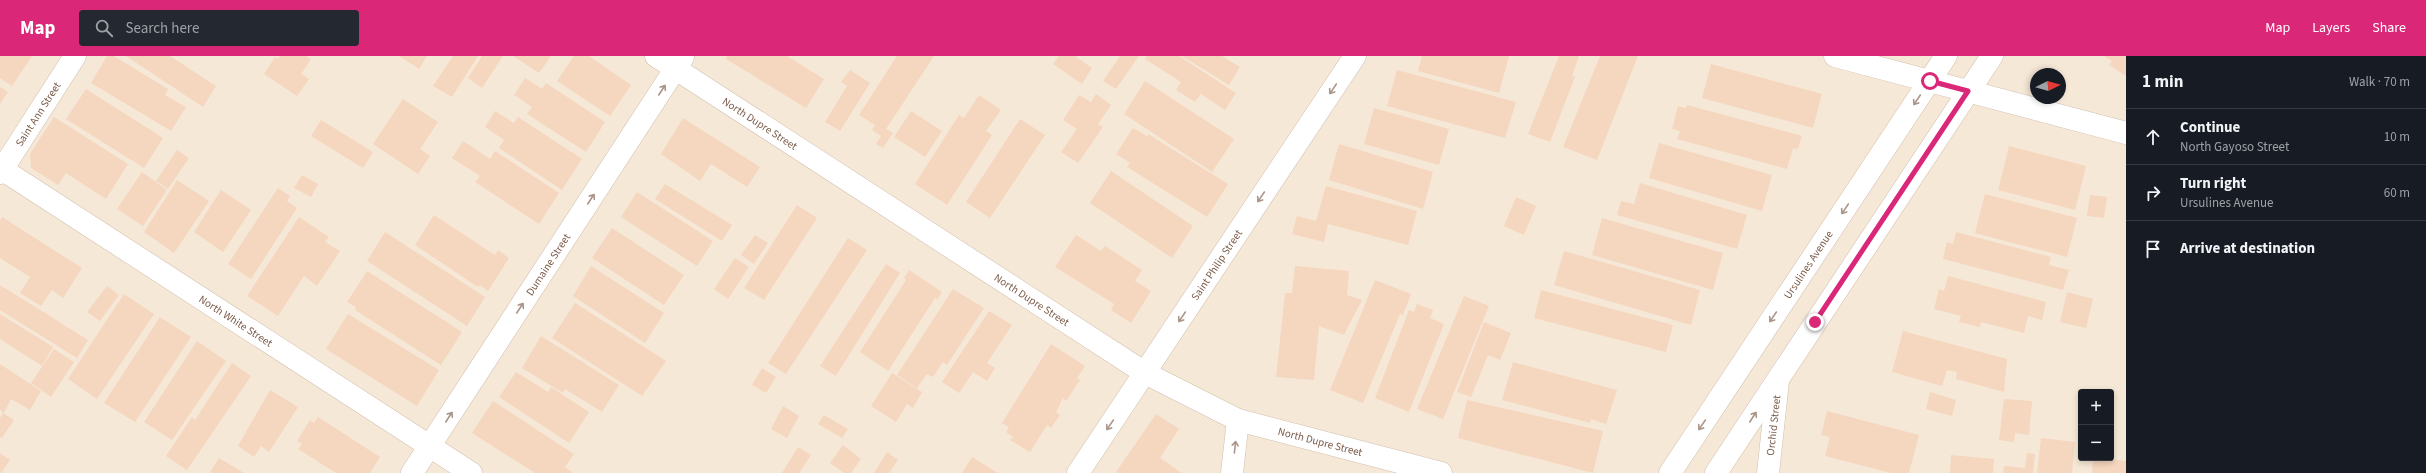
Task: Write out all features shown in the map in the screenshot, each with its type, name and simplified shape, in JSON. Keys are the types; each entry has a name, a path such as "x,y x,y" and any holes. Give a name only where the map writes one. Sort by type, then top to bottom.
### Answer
{"street":[{"name":"Saint Ann Street","path":"1,170 76,56"},
{"name":"North Dupre Street","path":"656,56 679,62 1145,373 1238,420 1441,473"},
{"name":"Saint Philip Street","path":"1078,473 1355,56"},
{"path":"1835,56 2126,133"},
{"name":"Ursulines Avenue","path":"1670,473 1946,56"},
{"path":"1716,473 1992,56"},
{"name":"Dumaine Street","path":"412,473 679,62"},
{"name":"North White Street","path":"1,170 471,473"},
{"name":"Orchid Street","path":"1768,473 1779,377"},
{"path":"1232,473 1238,420"}],"shaded area":[{"path":"0,56 2126,56 2126,473 0,473"}],"building":[{"path":"0,56 32,56 12,86 0,78"},
{"path":"107,56 114,56 168,89 165,95 186,107 171,131 91,83"},
{"path":"126,56 170,56 216,86 203,107"},
{"path":"280,56 306,56 311,59 301,74 309,79 297,96 264,74 275,57 278,59"},
{"path":"399,56 427,56 419,69"},
{"path":"453,56 478,56 452,97 433,86"},
{"path":"482,56 503,56 482,88 468,78"},
{"path":"513,56 551,56 539,73"},
{"path":"574,56 589,56 631,85 610,116 557,81"},
{"path":"727,56 787,56 824,79 806,108 726,59"},
{"path":"897,56 934,56 886,129 893,133 883,148 876,144 881,136 872,130 875,125 859,115"},
{"path":"1059,56 1075,56 1092,68 1082,84 1053,64"},
{"path":"1120,56 1139,56 1116,89 1103,81"},
{"path":"1147,56 1179,56 1236,93 1225,110 1201,94 1195,102 1176,90 1181,82 1145,59"},
{"path":"1182,56 1222,56 1240,67 1229,85"},
{"path":"1422,56 1509,56 1499,93 1418,71"},
{"path":"1559,56 1579,56 1572,76 1575,77 1550,142 1528,134"},
{"path":"1600,56 1638,56 1597,160 1563,147"},
{"path":"2104,56 2126,56 2126,76 2109,65 2112,61"},
{"path":"1711,64 1822,94 1813,128 1702,98"},
{"path":"850,70 870,83 840,131 825,122 847,86 841,82"},
{"path":"1397,70 1516,102 1505,138 1387,106"},
{"path":"525,78 542,89 546,83 605,122 586,152 527,114 532,107 514,95"},
{"path":"1145,81 1234,139 1212,172 1124,114"},
{"path":"0,87 8,92 0,104"},
{"path":"86,89 163,138 144,168 66,119"},
{"path":"1096,94 1111,105 1098,124 1103,127 1078,163 1061,152 1077,129 1063,120 1079,95 1091,102"},
{"path":"979,95 1001,110 986,131 992,135 947,205 915,184 959,115 964,118"},
{"path":"403,99 438,122 420,149 430,156 418,174 373,144"},
{"path":"1687,105 1802,136 1798,149 1793,148 1787,169 1677,139 1680,131 1672,129 1678,106 1686,108"},
{"path":"1374,108 1449,129 1439,165 1364,144"},
{"path":"495,111 514,123 518,117 582,159 562,190 499,148 504,140 485,127"},
{"path":"911,111 942,131 925,157 894,137"},
{"path":"54,117 128,164 106,199 66,173 58,185 31,168 30,154"},
{"path":"683,118 760,167 747,187 711,164 700,181 661,154"},
{"path":"1020,119 1045,135 990,218 966,202"},
{"path":"321,120 373,152 363,168 311,136"},
{"path":"1133,128 1147,136 1148,134 1228,184 1207,217 1127,167 1130,163 1116,154"},
{"path":"463,141 490,159 495,151 559,193 539,224 475,182 480,176 452,158"},
{"path":"1659,143 1772,175 1762,211 1649,178"},
{"path":"1339,144 1433,172 1423,209 1329,180"},
{"path":"2009,146 2086,166 2075,210 1998,190"},
{"path":"177,150 189,158 168,189 156,181"},
{"path":"1111,171 1193,226 1172,258 1090,203"},
{"path":"142,172 167,190 143,226 117,209"},
{"path":"302,175 318,184 311,197 294,188"},
{"path":"177,180 209,201 174,253 144,232"},
{"path":"1640,183 1747,215 1737,249 1617,215 1621,201 1634,204"},
{"path":"665,184 732,225 722,241 655,199"},
{"path":"1326,186 1417,211 1408,245 1328,224 1324,242 1292,234 1297,216 1316,221"},
{"path":"278,188 290,196 287,201 297,208 251,279 228,264"},
{"path":"221,190 251,210 223,252 194,232"},
{"path":"637,192 713,241 697,266 621,217"},
{"path":"1985,194 2077,218 2067,257 1975,233"},
{"path":"2090,195 2107,197 2104,218 2087,216"},
{"path":"1516,197 1536,206 1524,235 1504,226"},
{"path":"797,205 817,218 764,300 744,288"},
{"path":"434,215 495,255 498,250 509,258 488,291 480,285 478,287 415,245"},
{"path":"2,217 82,268 63,298 52,290 41,306 20,293 30,277 0,258 0,221"},
{"path":"299,217 329,237 325,242 340,251 317,286 304,276 278,316 247,296"},
{"path":"1602,218 1723,253 1713,290 1592,255"},
{"path":"612,228 684,275 664,305 592,258"},
{"path":"385,232 485,297 467,326 367,261"},
{"path":"1956,232 2051,257 2049,265 2069,270 2063,290 1943,259 1947,242 1953,244"},
{"path":"755,235 768,243 754,264 741,255"},
{"path":"1076,235 1101,251 1105,246 1142,270 1135,281 1151,291 1131,323 1111,310 1114,304 1055,267"},
{"path":"848,238 867,250 786,374 768,363"},
{"path":"1564,251 1700,290 1691,325 1554,285"},
{"path":"735,258 749,267 728,299 714,289"},
{"path":"886,264 900,273 836,376 820,366"},
{"path":"591,266 664,313 645,343 573,296"},
{"path":"1295,266 1349,271 1347,295 1362,300 1344,335 1319,326 1314,380 1276,377 1285,293 1292,293"},
{"path":"909,270 942,292 938,299 935,298 888,371 860,352 906,280 904,278"},
{"path":"367,271 462,332 441,365 355,310 356,307 347,302"},
{"path":"1948,276 2046,302 2042,320 2028,316 2024,333 1981,322 1980,327 1959,322 1961,316 1934,309 1939,289 1944,291"},
{"path":"1375,280 1411,294 1403,315 1400,314 1363,403 1330,390"},
{"path":"0,285 88,340 77,358 0,310"},
{"path":"107,286 119,295 100,321 87,312"},
{"path":"953,289 984,308 947,365 943,362 933,377 927,374 917,388 897,375"},
{"path":"1541,290 1673,325 1666,352 1534,318"},
{"path":"2067,292 2093,299 2086,328 2060,322"},
{"path":"124,294 154,314 97,399 68,379"},
{"path":"1464,296 1489,306 1443,419 1417,409"},
{"path":"575,303 666,361 642,396 552,338"},
{"path":"1417,304 1433,310 1430,318 1444,324 1409,412 1375,398 1409,310 1414,312"},
{"path":"989,311 1012,325 987,363 995,368 987,381 973,372 959,393 942,382"},
{"path":"0,314 53,347 42,366 0,339"},
{"path":"348,314 439,370 417,406 326,349"},
{"path":"160,317 191,337 135,422 104,403"},
{"path":"1484,322 1511,333 1500,360 1488,355 1471,397 1457,392"},
{"path":"1903,331 2007,359 2004,392 1956,379 1957,372 1947,370 1942,386 1892,372"},
{"path":"541,336 619,385 602,412 565,389 563,393 522,368"},
{"path":"197,341 226,361 172,440 144,422"},
{"path":"1051,344 1085,366 1077,378 1080,380 1066,401 1063,398 1056,412 1060,415 1051,428 1047,425 1030,452 1010,440 1013,437 1006,432 1009,427 1002,423"},
{"path":"54,349 74,362 51,397 31,383"},
{"path":"1513,362 1617,390 1606,424 1591,419 1590,423 1502,400"},
{"path":"232,363 251,376 187,470 166,456 192,417 195,420"},
{"path":"0,364 41,391 30,410 11,399 4,413 0,410"},
{"path":"762,368 776,377 766,393 752,385"},
{"path":"516,372 548,392 551,387 589,412 569,443 499,397"},
{"path":"892,373 922,392 913,408 907,404 896,422 871,406"},
{"path":"270,390 298,407 269,452 261,446 254,457 238,446"},
{"path":"1930,392 1956,400 1952,416 1926,409"},
{"path":"2004,399 2032,401 2029,435 2015,433 2014,442 1999,440"},
{"path":"1467,400 1603,431 1593,473 1458,438"},
{"path":"493,401 574,454 565,467 573,473 535,473 472,433"},
{"path":"783,406 799,416 787,438 771,429"},
{"path":"1827,411 1919,435 1909,473 1891,473 1825,456 1830,437 1821,435"},
{"path":"3,413 14,420 2,438 0,437 0,418"},
{"path":"1156,414 1179,429 1160,458 1182,473 1116,472"},
{"path":"824,415 848,429 842,438 818,424"},
{"path":"318,417 380,457 370,473 336,473 298,449 302,444 297,441 310,420 314,423"},
{"path":"2041,438 2075,442 2072,473 2037,473"},
{"path":"843,445 861,459 851,473 844,473 830,463"},
{"path":"798,447 811,455 799,473 782,473"},
{"path":"887,452 898,460 889,473 874,473"},
{"path":"0,453 10,460 1,473 0,473"},
{"path":"2027,453 2035,454 2033,473 2003,473 2004,466 2025,468"},
{"path":"1951,455 1994,459 1993,473 1950,473"},
{"path":"972,457 998,473 962,473"},
{"path":"219,458 244,473 210,472"},
{"path":"2093,461 2126,461 2126,473 2092,473"}],"route":[{"path":"1815,322 1968,91 1930,81"}]}
